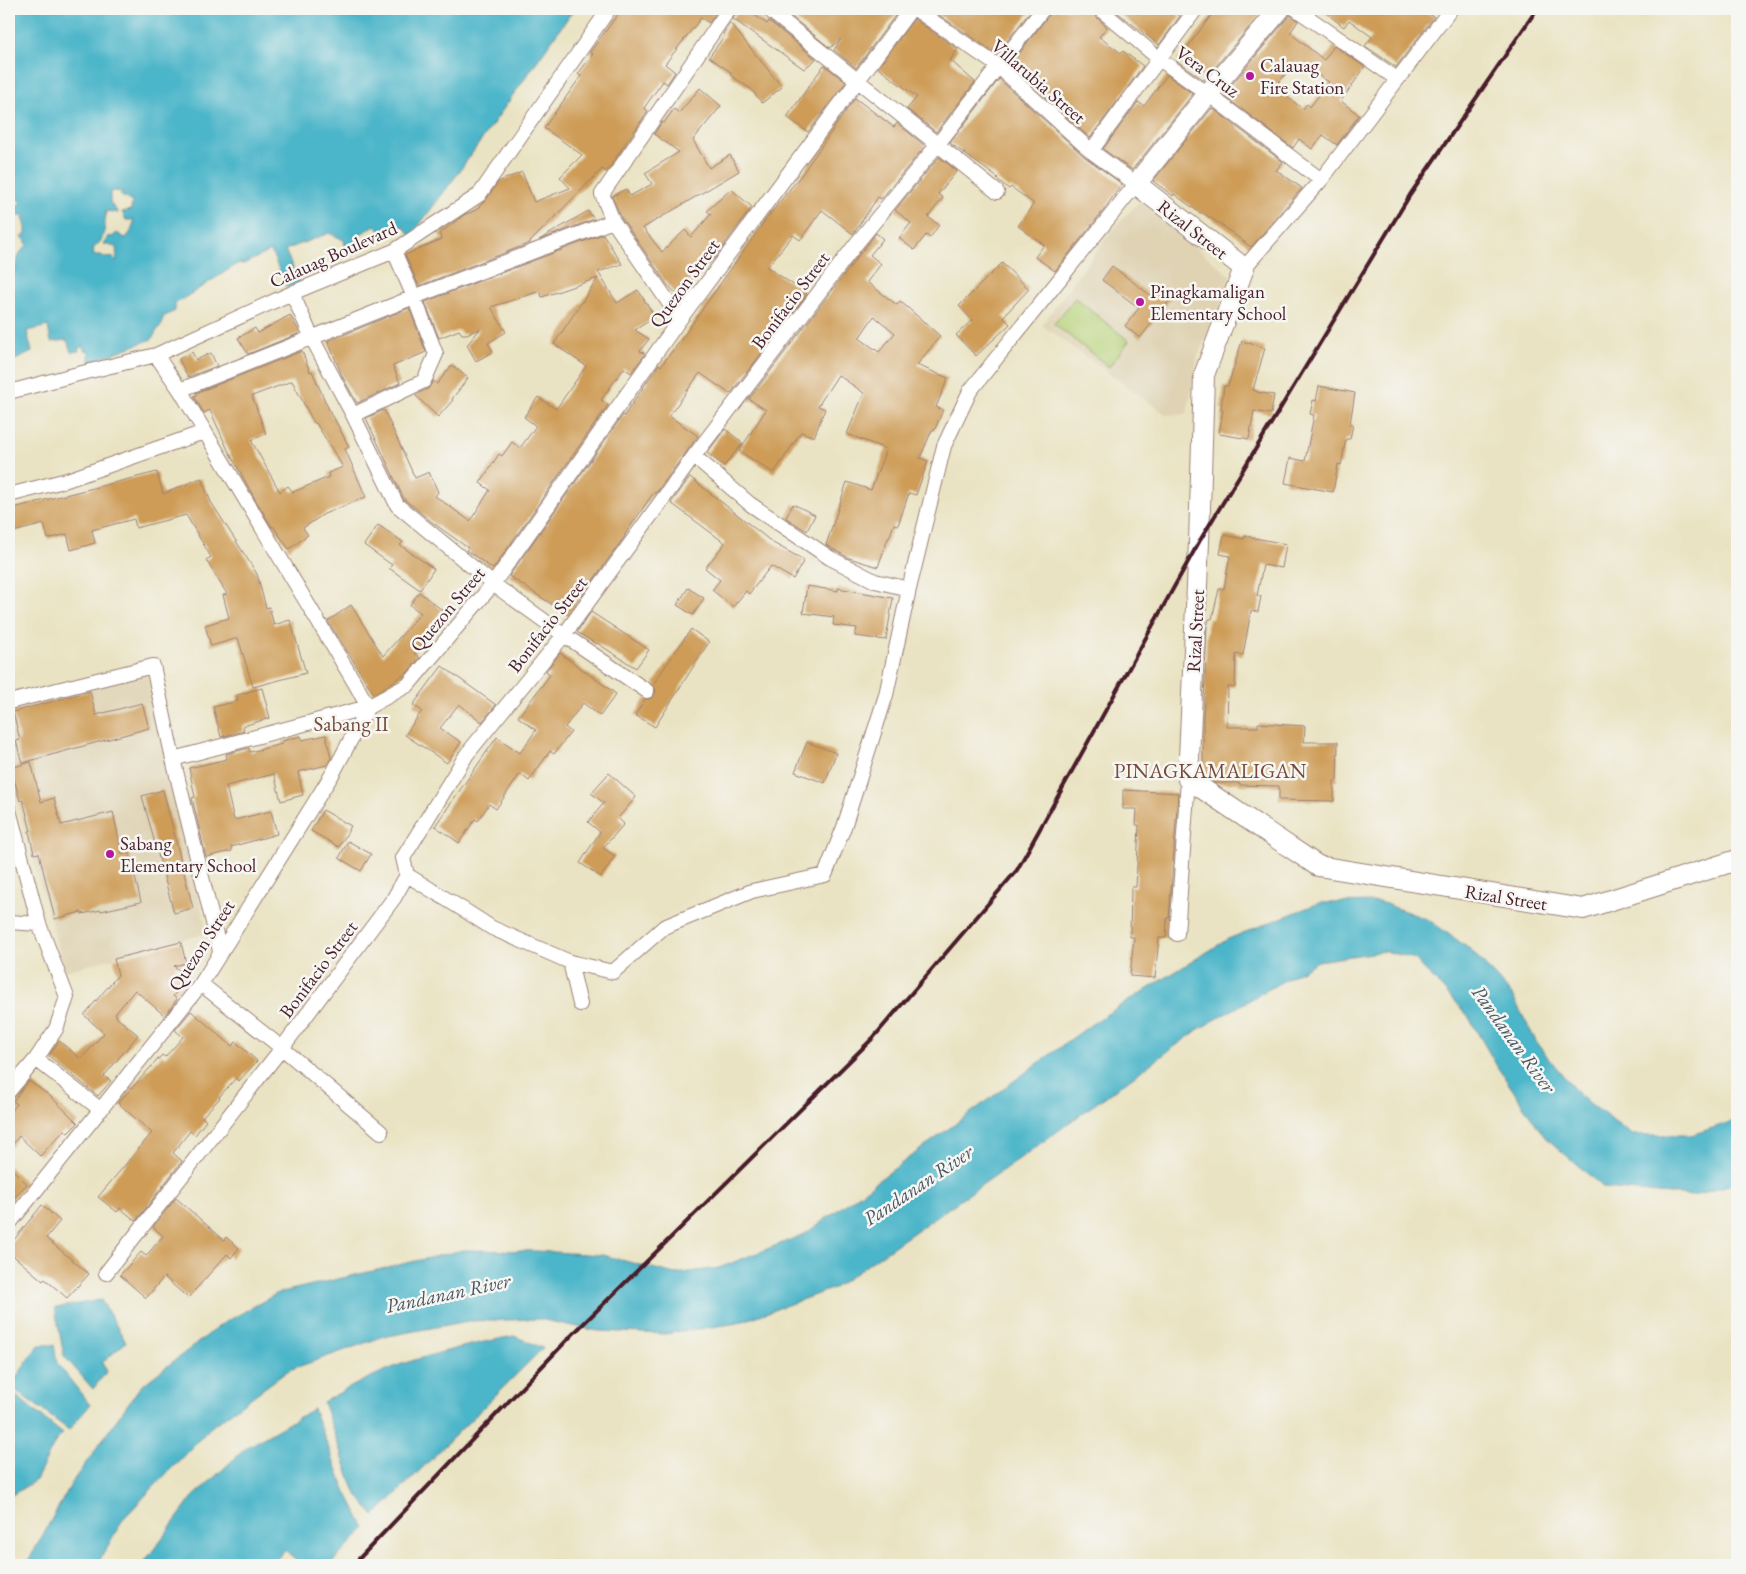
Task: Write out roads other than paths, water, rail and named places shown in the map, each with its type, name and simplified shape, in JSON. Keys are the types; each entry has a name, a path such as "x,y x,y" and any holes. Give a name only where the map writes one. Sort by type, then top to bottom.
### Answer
{"street":[{"name":"Calauag Boulevard","path":"9,392 156,355 292,293 394,251 479,194 609,9"},
{"path":"680,319 613,221 602,194 729,9"},
{"path":"768,9 997,192"},
{"name":"Quezon Street","path":"9,1224 201,984 333,773 368,707 408,685 493,584 680,319 857,80 913,9"},
{"name":"Villarubia Street","path":"913,9 998,66 1091,151 1136,184"},
{"name":"Bonifacio Street","path":"106,1273 282,1048 394,898 407,875 403,858 467,754 564,635 694,456 856,244 938,144 1044,9"},
{"name":"Vera Cruz","path":"1100,9 1158,58 1321,180"},
{"path":"1091,151 1196,9"},
{"path":"407,875 492,928 570,962 613,972 664,927 752,891 825,875 844,827 886,695 909,589 944,446 970,391 1208,94 1280,9"},
{"path":"1296,9 1396,79"},
{"path":"1244,268 1321,180 1451,9"},
{"name":"Rizal Street","path":"1136,184 1244,268 1204,375 1199,542 1188,779 1318,866 1583,909 1737,860"},
{"path":"180,390 414,297 613,221"},
{"path":"353,415 424,381 436,354 394,251"},
{"path":"292,293 312,338 353,415 397,505 493,584 647,691"},
{"path":"156,355 180,390 368,707 172,758"},
{"path":"9,495 67,480 204,432"},
{"path":"694,456 750,504 830,558 875,581 909,589"},
{"path":"9,702 153,666 172,758 220,951"},
{"path":"1177,934 1188,779"},
{"path":"9,810 39,924 67,997 56,1029 36,1059 9,1091"},
{"path":"9,922 39,924"},
{"path":"570,962 580,1004"},
{"path":"201,984 282,1048 381,1132"},
{"path":"36,1059 101,1110"}],"water":[{"path":"9,9 574,9 456,176 411,236 403,226 400,228 399,226 384,236 375,225 354,238 359,250 346,255 344,240 329,233 285,250 301,286 286,286 271,251 243,264 239,263 175,304 175,311 163,317 162,325 152,339 90,362 88,350 84,351 84,347 78,348 79,351 71,352 67,340 51,342 48,326 27,331 32,352 9,363 9,301 12,290 9,288 9,275 13,275 19,255 27,245 22,237 26,234 23,217 25,213 21,216 9,215 21,202 14,196 9,195","holes":["112,191 124,192 120,195 132,202 131,210 122,212 126,220 134,220 131,230 125,238 117,233 112,237 108,236 104,244 116,247 117,261 114,258 93,255 94,247 103,236 106,211 118,213 110,202 110,193"]},
{"name":"Pandanan River","path":"1380,902 1429,920 1471,950 1512,995 1538,1045 1579,1095 1632,1135 1691,1135 1737,1120 1737,1183 1692,1196 1604,1188 1544,1136 1498,1068 1468,1016 1415,959 1385,951 1318,961 1199,1029 1019,1159 834,1288 738,1323 665,1334 598,1331 539,1319 469,1321 382,1337 289,1370 211,1427 123,1519 97,1565 26,1565 73,1481 140,1387 222,1324 278,1293 463,1250 537,1251 602,1255 675,1274 719,1268 805,1234 1096,1021 1228,939 1319,903"},
{"path":"101,1300 126,1342 102,1363 107,1371 93,1389 64,1356 55,1308"},
{"path":"514,1336 543,1348 374,1516 355,1492 323,1402 402,1364 458,1348"},
{"path":"39,1345 54,1345 57,1363 90,1405 69,1430 10,1386"},
{"path":"9,1390 63,1434 55,1442 36,1480 12,1495 9,1493"},
{"path":"313,1409 346,1492 365,1528 330,1565 302,1565 285,1550 271,1565 142,1565 193,1497 246,1448"}],"railway":[{"path":"353,1565 570,1337 873,1038 1017,870 1199,542 1410,195 1537,9"}],"place":[{"name":"Calauag Fire Station","path":"1250,76"},
{"name":"Pinagkamaligan Elementary School","path":"1140,302"},
{"name":"Sabang Elementary School","path":"110,854"}],"district":[{"name":"Sabang Ⅱ","path":"351,724"},
{"name":"PINAGKAMALIGAN","path":"1210,771"}]}
